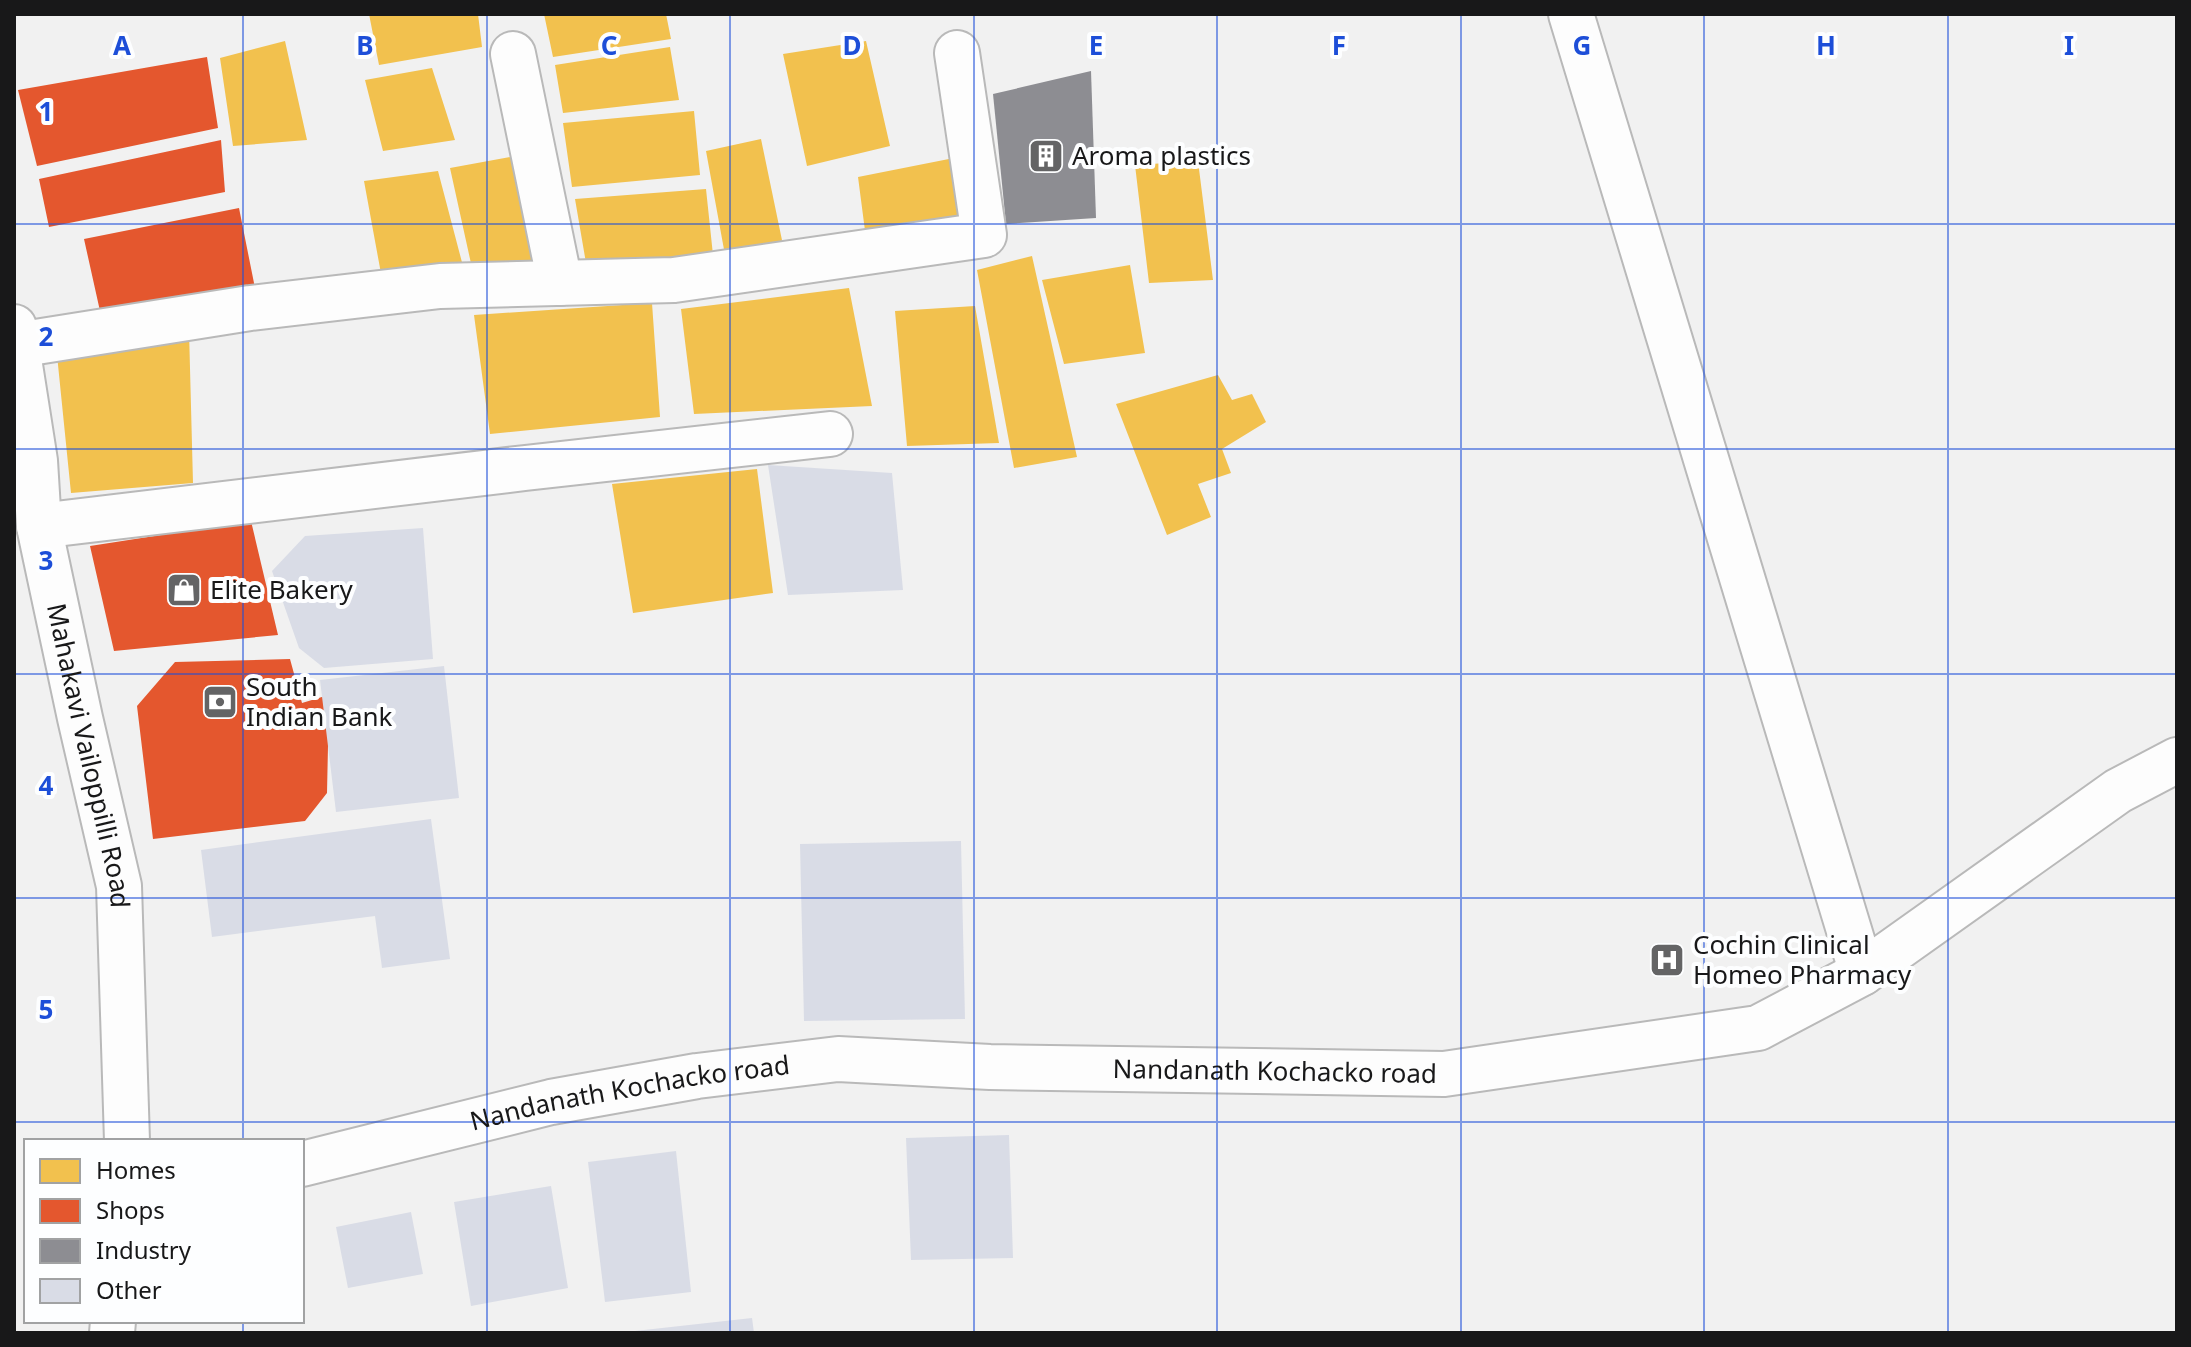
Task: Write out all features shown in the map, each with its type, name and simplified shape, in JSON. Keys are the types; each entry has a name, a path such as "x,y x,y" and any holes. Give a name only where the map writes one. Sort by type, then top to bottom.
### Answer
{"street":[{"path":"1571,14 1862,973"},
{"path":"16,336 440,286 674,280 984,235 957,53"},
{"path":"513,54 560,283"},
{"name":"Mahakavi Vailoppilli Road","path":"16,336 35,461 39,526 119,886 127,1139"},
{"path":"39,526 830,434"},
{"name":"Nandanath Kochacko road","path":"304,1164 551,1102 697,1076 838,1059 990,1067 1444,1074 1758,1028 1862,973 2118,791 2177,760"}],"building: Homes":[{"path":"369,14 478,14 482,47 379,65"},
{"path":"544,14 666,14 671,39 553,57"},
{"path":"285,41 307,140 233,146 220,58"},
{"path":"866,41 890,146 807,166 783,54"},
{"path":"670,47 679,100 563,113 555,65"},
{"path":"432,68 455,140 383,151 365,80"},
{"path":"694,111 700,175 572,187 563,123"},
{"path":"761,139 783,245 725,255 706,151"},
{"path":"516,156 541,263 472,268 450,168"},
{"path":"964,156 976,231 867,246 858,177"},
{"path":"1198,161 1213,280 1149,283 1135,165"},
{"path":"438,171 464,270 382,279 364,181"},
{"path":"706,189 713,255 586,263 575,199"},
{"path":"1032,256 1077,457 1014,468 977,270"},
{"path":"1130,265 1145,353 1064,364 1042,280"},
{"path":"849,288 872,406 694,414 681,309"},
{"path":"652,303 660,417 490,434 474,315"},
{"path":"975,306 999,443 907,446 895,311"},
{"path":"189,330 193,483 71,493 57,355"},
{"path":"1218,375 1232,400 1252,394 1266,422 1222,449 1231,473 1198,484 1211,517 1167,535 1116,404"},
{"path":"757,469 773,593 633,613 612,484"}],"building: Shops":[{"path":"207,57 218,128 37,166 18,90"},
{"path":"221,140 225,192 49,227 39,179"},
{"path":"239,208 256,293 102,320 84,239"},
{"name":"Elite Bakery","path":"251,521 278,635 114,651 90,546"},
{"path":"290,659 302,703 335,693 348,740 328,746 327,793 305,821 153,839 137,706 175,662"}],"building: Industry":[{"name":"Aroma plastics","path":"1091,71 1096,218 1006,224 993,94"}],"building: Other":[{"path":"768,465 892,473 903,590 788,595"},
{"path":"423,528 433,659 324,668 299,648 272,571 305,536"},
{"path":"444,666 459,798 336,812 320,680"},
{"path":"431,819 450,959 382,968 375,916 212,937 201,850"},
{"path":"961,841 965,1019 804,1021 800,844"},
{"path":"1009,1135 1013,1258 911,1260 906,1138"},
{"path":"676,1151 691,1292 605,1302 588,1162"},
{"path":"551,1186 568,1288 471,1306 454,1202"},
{"path":"411,1212 423,1274 348,1288 336,1227"},
{"path":"752,1318 754,1333 635,1333 635,1331"}],"place":[{"name":"Aroma plastics","path":"1046,156"},
{"name":"Elite Bakery","path":"184,590"},
{"name":"South Indian Bank","path":"220,702"},
{"name":"Cochin Clinical Homeo Pharmacy","path":"1667,960"}]}
